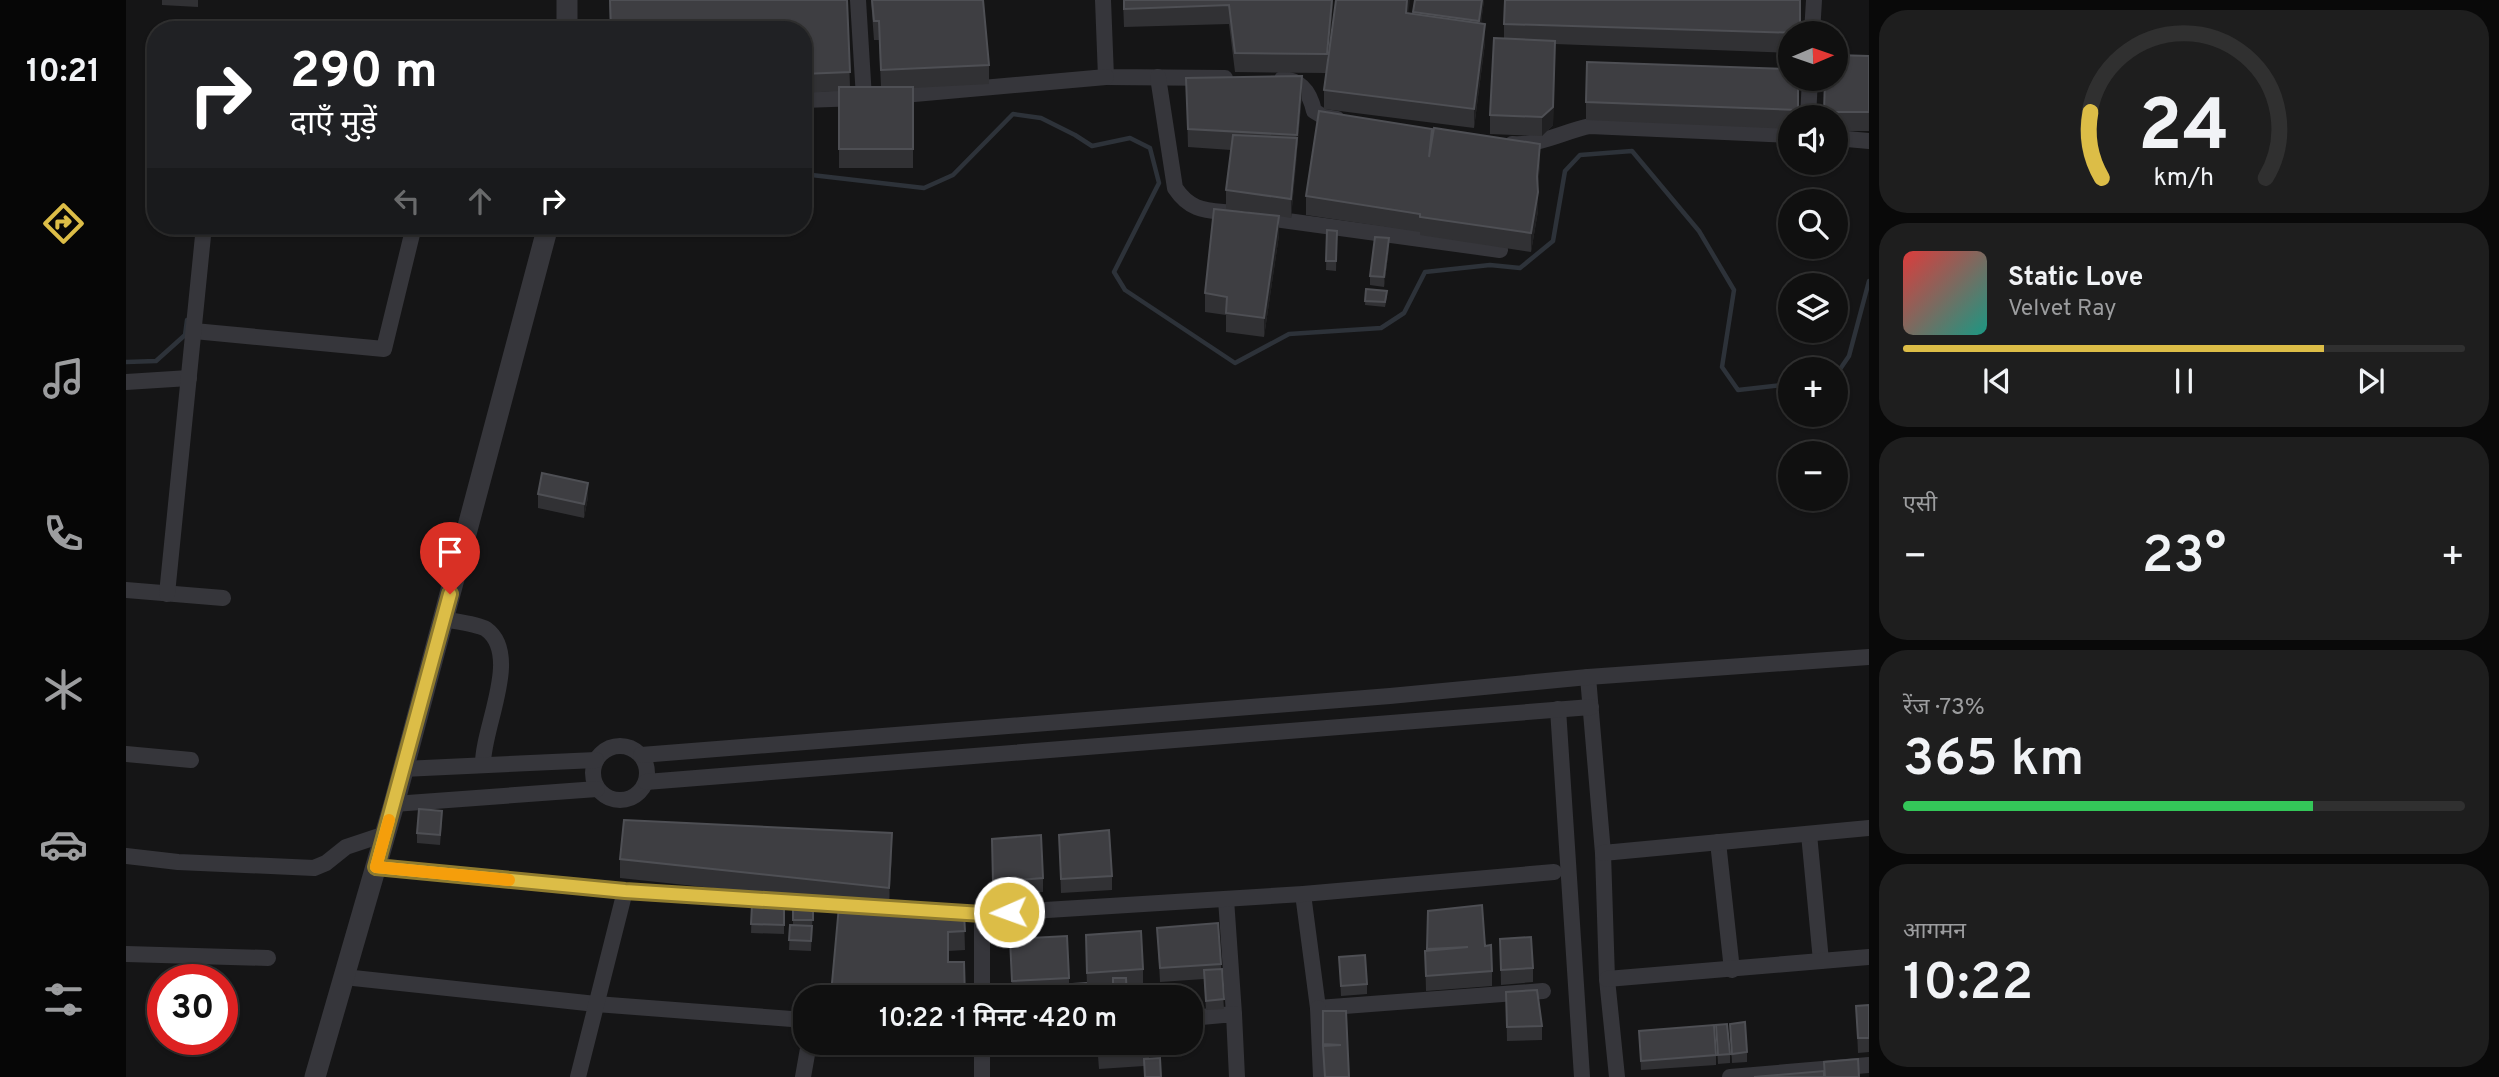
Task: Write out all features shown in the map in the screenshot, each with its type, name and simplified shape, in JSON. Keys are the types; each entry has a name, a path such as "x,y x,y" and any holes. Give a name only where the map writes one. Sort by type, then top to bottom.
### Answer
{"street":[{"path":"567,0 567,21"},
{"path":"858,0 864,98"},
{"path":"1103,0 1106,77"},
{"path":"1813,21 1814,0"},
{"path":"812,100 864,98 1106,77 1239,79"},
{"path":"1158,77 1175,188 1184,202 1199,209 1500,250"},
{"path":"1266,79 1293,79 1301,83 1314,111 1324,117 1349,121"},
{"path":"1493,142 1520,145 1590,126 1778,134"},
{"path":"1848,139 1869,141"},
{"path":"167,594 203,235"},
{"path":"194,331 384,349 412,235"},
{"path":"315,1077 394,804 546,235"},
{"path":"126,382 189,378"},
{"path":"126,590 223,598"},
{"path":"443,619 484,627 498,641 502,663 483,750 483,765"},
{"path":"641,755 1390,696 1588,677 1869,657"},
{"path":"1588,677 1603,853 1607,979 1617,1077"},
{"path":"646,782 1591,706"},
{"path":"1558,709 1582,1077"},
{"path":"1131,715 1134,744"},
{"path":"614,746 629,747 641,755 647,768 646,782 637,794 624,800 609,799 597,789 592,774 596,760 606,749 614,746"},
{"path":"126,754 191,760"},
{"path":"403,769 596,760"},
{"path":"394,804 597,789"},
{"path":"1603,853 1869,828"},
{"path":"126,856 178,862 314,868 326,863 346,846 385,834"},
{"path":"1809,834 1821,961"},
{"path":"1718,842 1732,970"},
{"path":"376,867 625,891 982,914 1303,894 1554,872"},
{"path":"578,1077 625,891"},
{"path":"1303,894 1318,1008 1321,1077"},
{"path":"1226,899 1237,1077"},
{"path":"982,914 982,985"},
{"path":"126,954 268,958"},
{"path":"1607,979 1869,957"},
{"path":"344,978 596,1004 793,1019"},
{"path":"1318,1008 1543,991"},
{"path":"1203,1016 1234,1014"},
{"path":"803,1077 807,1055"},
{"path":"982,1055 982,1077"},
{"path":"1730,1077 1866,1069"}],"building":[{"path":"610,0 847,0 850,72 812,74 812,21 611,21"},
{"path":"872,0 983,0 989,65 881,70 879,21 874,21"},
{"path":"1124,0 1332,0 1327,54 1235,53 1229,5 1124,9"},
{"path":"1336,0 1407,0 1406,13 1485,24 1474,109 1324,90"},
{"path":"1415,0 1482,0 1479,21 1413,12"},
{"path":"1505,0 1800,0 1800,21 1778,21 1778,32 1504,24"},
{"path":"1494,38 1555,41 1553,107 1542,117 1490,115"},
{"path":"1848,55 1869,56 1869,112 1848,112 1848,105 1824,105 1825,91 1848,91"},
{"path":"1587,62 1778,69 1778,91 1798,91 1798,105 1778,105 1778,109 1586,102"},
{"path":"1302,76 1297,135 1188,129 1186,78"},
{"path":"839,87 913,87 913,149 839,149"},
{"path":"1319,111 1432,129 1429,157 1434,128 1540,144 1538,192 1531,233 1420,217 1420,214 1306,196"},
{"path":"1233,135 1297,138 1291,199 1226,190"},
{"path":"1214,209 1279,216 1264,318 1226,313 1227,297 1205,293"},
{"path":"1327,230 1337,231 1336,261 1326,261"},
{"path":"1375,237 1389,238 1384,277 1370,276"},
{"path":"1366,289 1387,291 1385,302 1365,301"},
{"path":"542,473 588,483 584,504 538,494"},
{"path":"419,809 442,811 440,835 417,833"},
{"path":"624,820 892,833 889,888 620,859"},
{"path":"1109,830 1112,876 1061,879 1059,835"},
{"path":"1041,835 1043,878 993,882 992,839"},
{"path":"752,905 784,906 784,925 751,924"},
{"path":"1482,905 1485,946 1491,945 1492,971 1426,976 1425,951 1468,947 1427,949 1428,911"},
{"path":"839,906 964,914 965,931 948,932 948,962 964,962 965,985 832,985"},
{"path":"793,907 813,907 813,920 793,920"},
{"path":"1218,923 1221,964 1160,968 1157,928"},
{"path":"790,925 812,926 811,941 789,940"},
{"path":"1141,931 1143,969 1087,973 1086,935"},
{"path":"1067,936 1069,978 1012,981 1010,939"},
{"path":"1531,937 1533,968 1501,970 1500,939"},
{"path":"1365,955 1367,984 1341,986 1339,957"},
{"path":"1222,969 1224,999 1206,1001 1204,970"},
{"path":"1113,978 1126,978 1126,985 1113,985"},
{"path":"1537,990 1542,1026 1507,1027 1506,992"},
{"path":"1869,1005 1869,1038 1858,1038 1856,1006"},
{"path":"1323,1011 1346,1011 1349,1077 1325,1077 1323,1046 1341,1045 1323,1044"},
{"path":"1745,1022 1747,1052 1732,1054 1730,1024"},
{"path":"1727,1024 1730,1054 1718,1055 1716,1025"},
{"path":"1714,1025 1716,1055 1641,1061 1639,1031"},
{"path":"1160,1058 1161,1077 1145,1077 1144,1059"},
{"path":"1858,1059 1859,1077 1825,1077 1824,1062"},
{"path":"1824,1071 1824,1077 1754,1077"}],"waterway":[{"path":"812,175 924,188 953,175 1013,114 1041,118 1092,146 1130,138 1150,148 1159,183 1114,272 1125,290 1235,363 1289,334 1381,328 1404,313 1425,272 1490,265 1520,268 1553,241 1565,171 1580,155 1632,151 1699,231 1734,290 1722,367 1738,390 1778,385"},
{"path":"1848,357 1869,281"},
{"path":"126,362 156,361 185,335 187,320"}],"slow traffic":[{"path":"389,820 376,867 509,880"}],"route":[{"path":"450,594 376,867 625,891 982,914 1009,912"}]}
